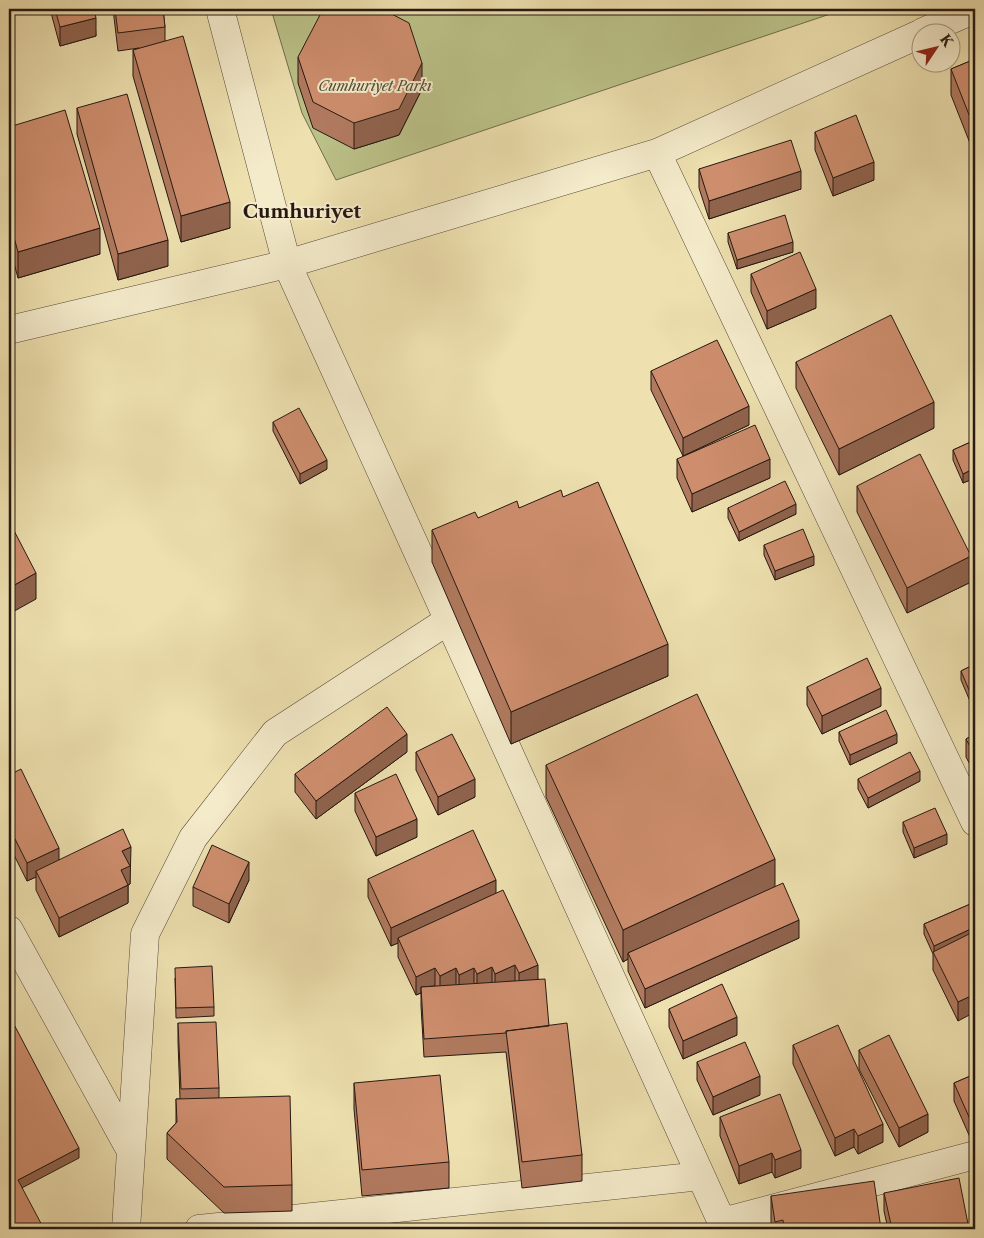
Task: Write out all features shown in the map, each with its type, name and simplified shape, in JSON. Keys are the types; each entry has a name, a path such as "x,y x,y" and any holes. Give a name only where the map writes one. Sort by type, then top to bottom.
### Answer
{"street":[{"path":"220,9 287,264 702,1176 723,1226 975,1155"},
{"path":"946,22 975,9"},
{"path":"9,330 287,264 657,153 912,38"},
{"path":"657,153 975,822"},
{"path":"126,1229 146,934 193,838 275,733 449,620"},
{"path":"9,930 131,1151"},
{"path":"198,1229 702,1176"}],"green space":[{"name":"Cumhuriyet Parkı","path":"271,9 845,9 336,180 302,113"}],"building":[{"path":"55,9 94,9 96,18 60,27"},
{"path":"115,9 163,9 165,27 118,33"},
{"path":"333,9 382,9 409,23 422,63 399,109 354,123 313,102 298,57 321,13"},
{"path":"183,36 230,202 181,216 133,50"},
{"path":"975,59 975,130 952,72 962,72 962,64"},
{"path":"127,94 168,240 118,254 77,108"},
{"path":"65,110 100,228 18,252 9,219 9,127"},
{"path":"856,115 874,162 833,178 815,132"},
{"path":"791,140 801,171 709,201 699,169"},
{"path":"785,215 793,242 737,260 728,233"},
{"path":"800,252 816,289 767,311 751,274"},
{"path":"891,315 934,402 839,449 796,362"},
{"path":"717,340 749,406 683,438 651,371"},
{"path":"299,408 327,460 300,474 273,422"},
{"path":"755,425 770,459 692,494 677,459"},
{"path":"975,440 975,468 963,474 953,450"},
{"path":"920,454 971,556 907,588 857,486"},
{"path":"785,481 796,504 739,532 728,508"},
{"path":"598,482 668,644 511,712 432,530 475,512 478,518 517,501 519,508 561,490 563,497"},
{"path":"9,521 36,573 9,588"},
{"path":"803,529 814,556 775,571 764,545"},
{"path":"867,658 881,688 822,716 807,687"},
{"path":"975,664 975,695 972,697 961,671"},
{"path":"697,694 775,859 623,930 546,765"},
{"path":"387,707 407,734 316,801 295,774"},
{"path":"886,710 897,734 850,755 839,732"},
{"path":"452,734 475,779 438,797 416,752"},
{"path":"975,734 975,756 966,739"},
{"path":"910,752 920,771 868,798 858,779"},
{"path":"21,769 59,848 27,863 9,827 9,775"},
{"path":"396,774 417,819 376,837 355,793"},
{"path":"935,808 947,834 914,848 903,822"},
{"path":"123,829 131,847 122,851 130,866 121,870 128,885 59,918 36,871"},
{"path":"473,830 496,880 391,928 368,879"},
{"path":"212,845 249,862 229,904 193,887"},
{"path":"783,883 799,920 645,989 628,953"},
{"path":"503,890 538,965 519,973 515,965 495,974 492,967 477,974 474,968 459,975 456,968 440,976 435,968 416,977 398,938"},
{"path":"975,902 975,927 934,946 924,924"},
{"path":"975,931 975,994 958,1002 933,952"},
{"path":"212,966 214,1007 176,1008 175,968"},
{"path":"545,979 549,1026 506,1031 506,1033 424,1039 421,987"},
{"path":"722,984 737,1017 683,1041 669,1009"},
{"path":"9,1015 79,1148 18,1180 44,1229 9,1229"},
{"path":"216,1022 219,1088 181,1089 178,1023"},
{"path":"567,1023 582,1155 522,1162 506,1031"},
{"path":"838,1025 883,1124 858,1136 854,1129 835,1138 793,1045"},
{"path":"889,1035 928,1114 899,1128 859,1050"},
{"path":"745,1042 760,1076 713,1097 697,1062"},
{"path":"975,1074 975,1125 973,1126 954,1083"},
{"path":"440,1075 449,1162 362,1170 354,1083"},
{"path":"780,1094 801,1150 775,1160 772,1153 739,1166 720,1117"},
{"path":"290,1096 292,1185 224,1187 167,1133 177,1122 176,1099"},
{"path":"959,1178 969,1229 892,1229 884,1193"},
{"path":"975,1180 975,1199 970,1181"},
{"path":"874,1181 881,1229 784,1229 783,1220 775,1222 771,1196"}],"district":[{"name":"Cumhuriyet","path":"302,211"}]}
